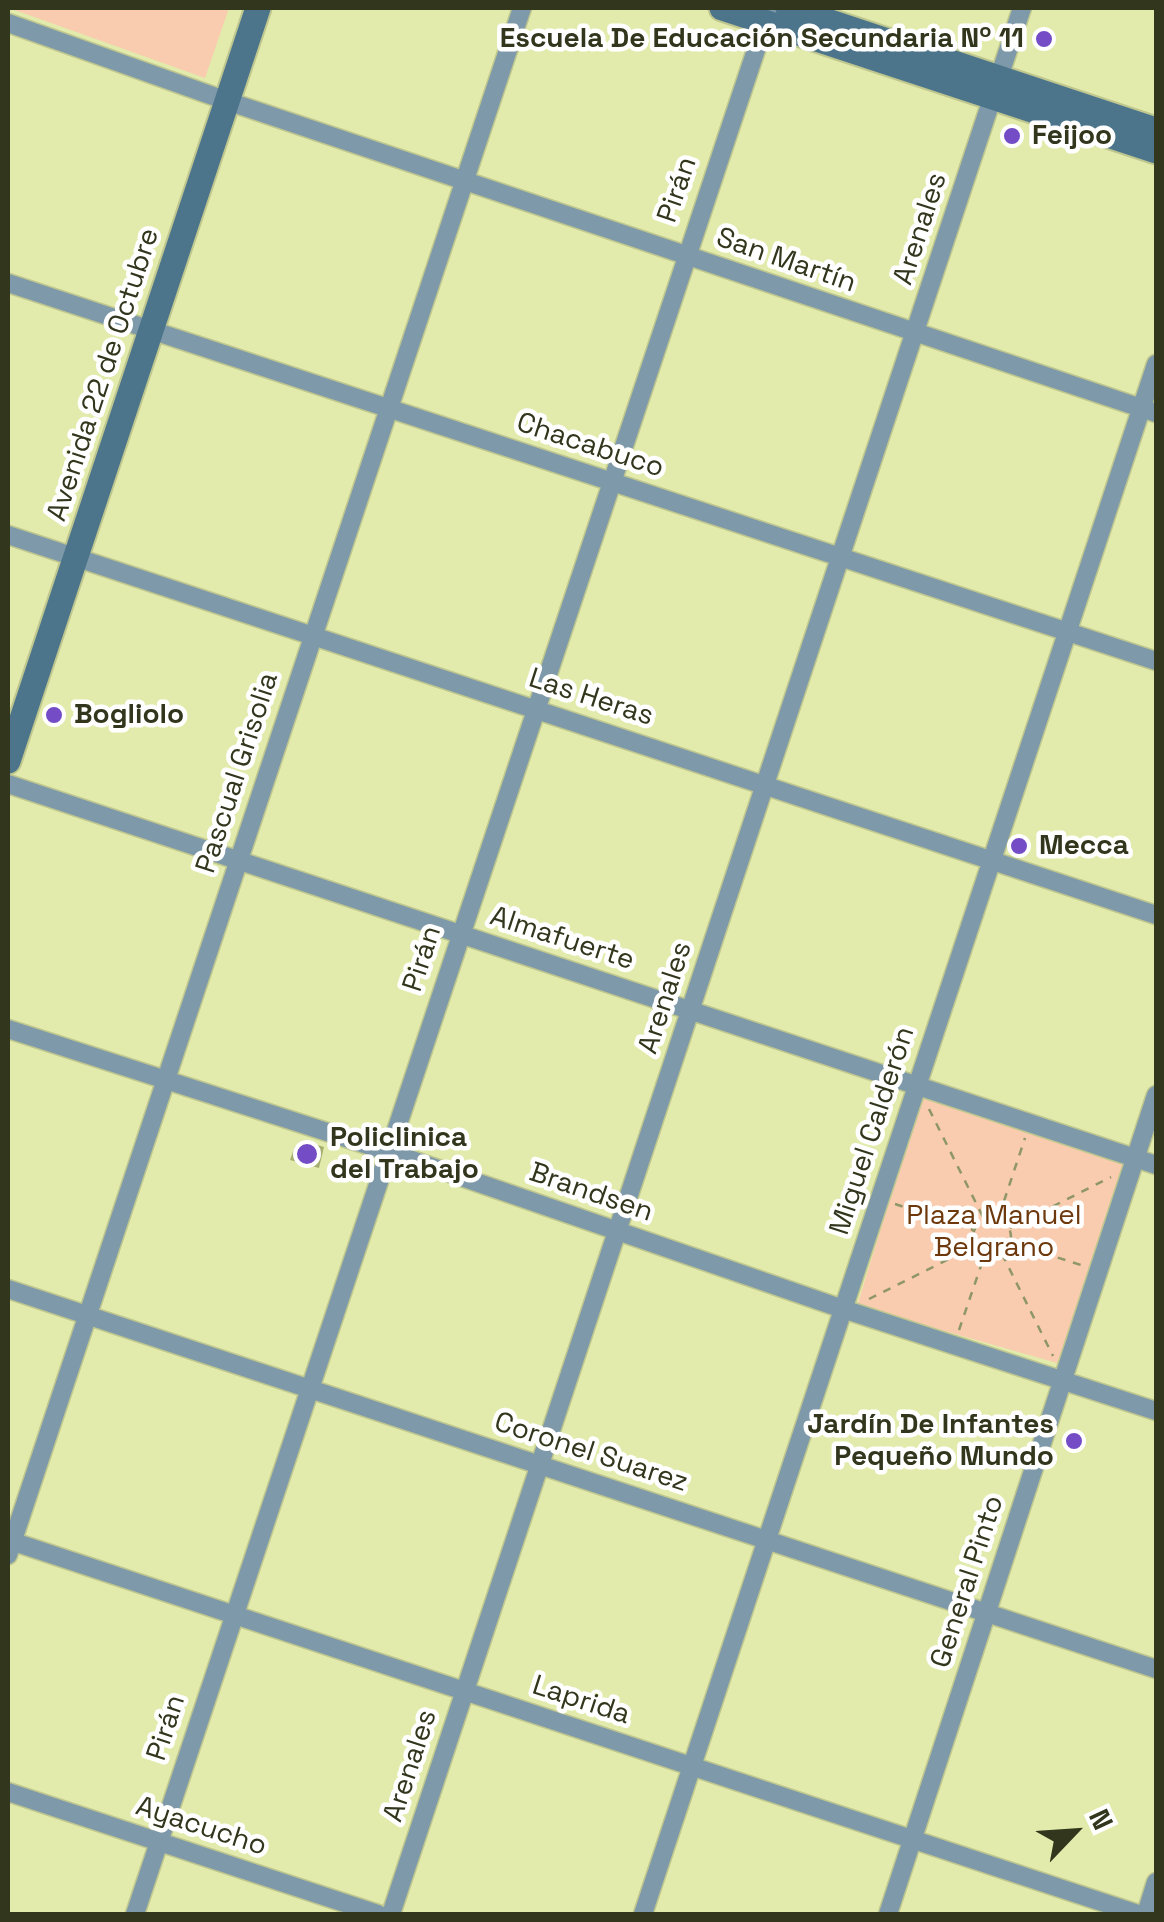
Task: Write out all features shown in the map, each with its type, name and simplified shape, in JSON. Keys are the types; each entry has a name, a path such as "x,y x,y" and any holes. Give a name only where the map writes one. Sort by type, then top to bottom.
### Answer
{"main road":[{"name":"Avenida 22 de Octubre","path":"8,761 258,8"},
{"path":"722,8 767,14 995,88 1156,130"},
{"path":"788,8 1156,151"}],"street":[{"name":"Pascual Grisolia","path":"9,1546 522,8"},
{"name":"Arenales","path":"391,1914 1022,8"},
{"name":"Pirán","path":"135,1914 767,14"},
{"name":"San Martín","path":"8,23 464,182 1149,411"},
{"name":"Chacabuco","path":"8,282 1156,660"},
{"name":"Miguel Calderón","path":"642,1914 920,1092 1068,631 1149,411 1156,364"},
{"name":"Las Heras","path":"8,534 1156,914"},
{"name":"Almafuerte","path":"8,784 691,1010 920,1092 1156,1165"},
{"name":"Brandsen","path":"8,1029 390,1152 844,1309 1156,1411"},
{"name":"General Pinto","path":"888,1914 1156,1096"},
{"name":"Coronel Suarez","path":"8,1289 1156,1669"},
{"name":"Laprida","path":"9,1546 233,1614 1138,1914"},
{"name":"Ayacucho","path":"8,1792 378,1914"},
{"path":"1146,1914 1156,1882"}],"path":[{"path":"920,1092 984,1219"},
{"path":"998,1218 1027,1132"},
{"path":"1010,1228 1115,1176"},
{"path":"888,1202 974,1231"},
{"path":"998,1218 1010,1228 1011,1242 1002,1254 985,1255 975,1246 974,1231 984,1219 998,1218"},
{"path":"1011,1242 1080,1265"},
{"path":"871,1298 975,1246"},
{"path":"1002,1254 1054,1358"},
{"path":"956,1341 985,1255"}],"green space":[{"path":"9,8 229,8 205,78"},
{"name":"Plaza Manuel Belgrano","path":"922,1095 1137,1164 1057,1363 857,1306"}],"building":[{"name":"Policlinica del Trabajo","path":"311,1143 324,1147 319,1168 290,1160 295,1146 301,1148"}],"place":[{"name":"Escuela De Educación Secundaria Nº 11","path":"1044,39"},
{"name":"Feijoo","path":"1012,136"},
{"name":"Bogliolo","path":"54,715"},
{"name":"Mecca","path":"1019,846"},
{"name":"Policlinica del Trabajo","path":"307,1154"},
{"name":"Jardín De Infantes Pequeño Mundo","path":"1074,1441"}]}
